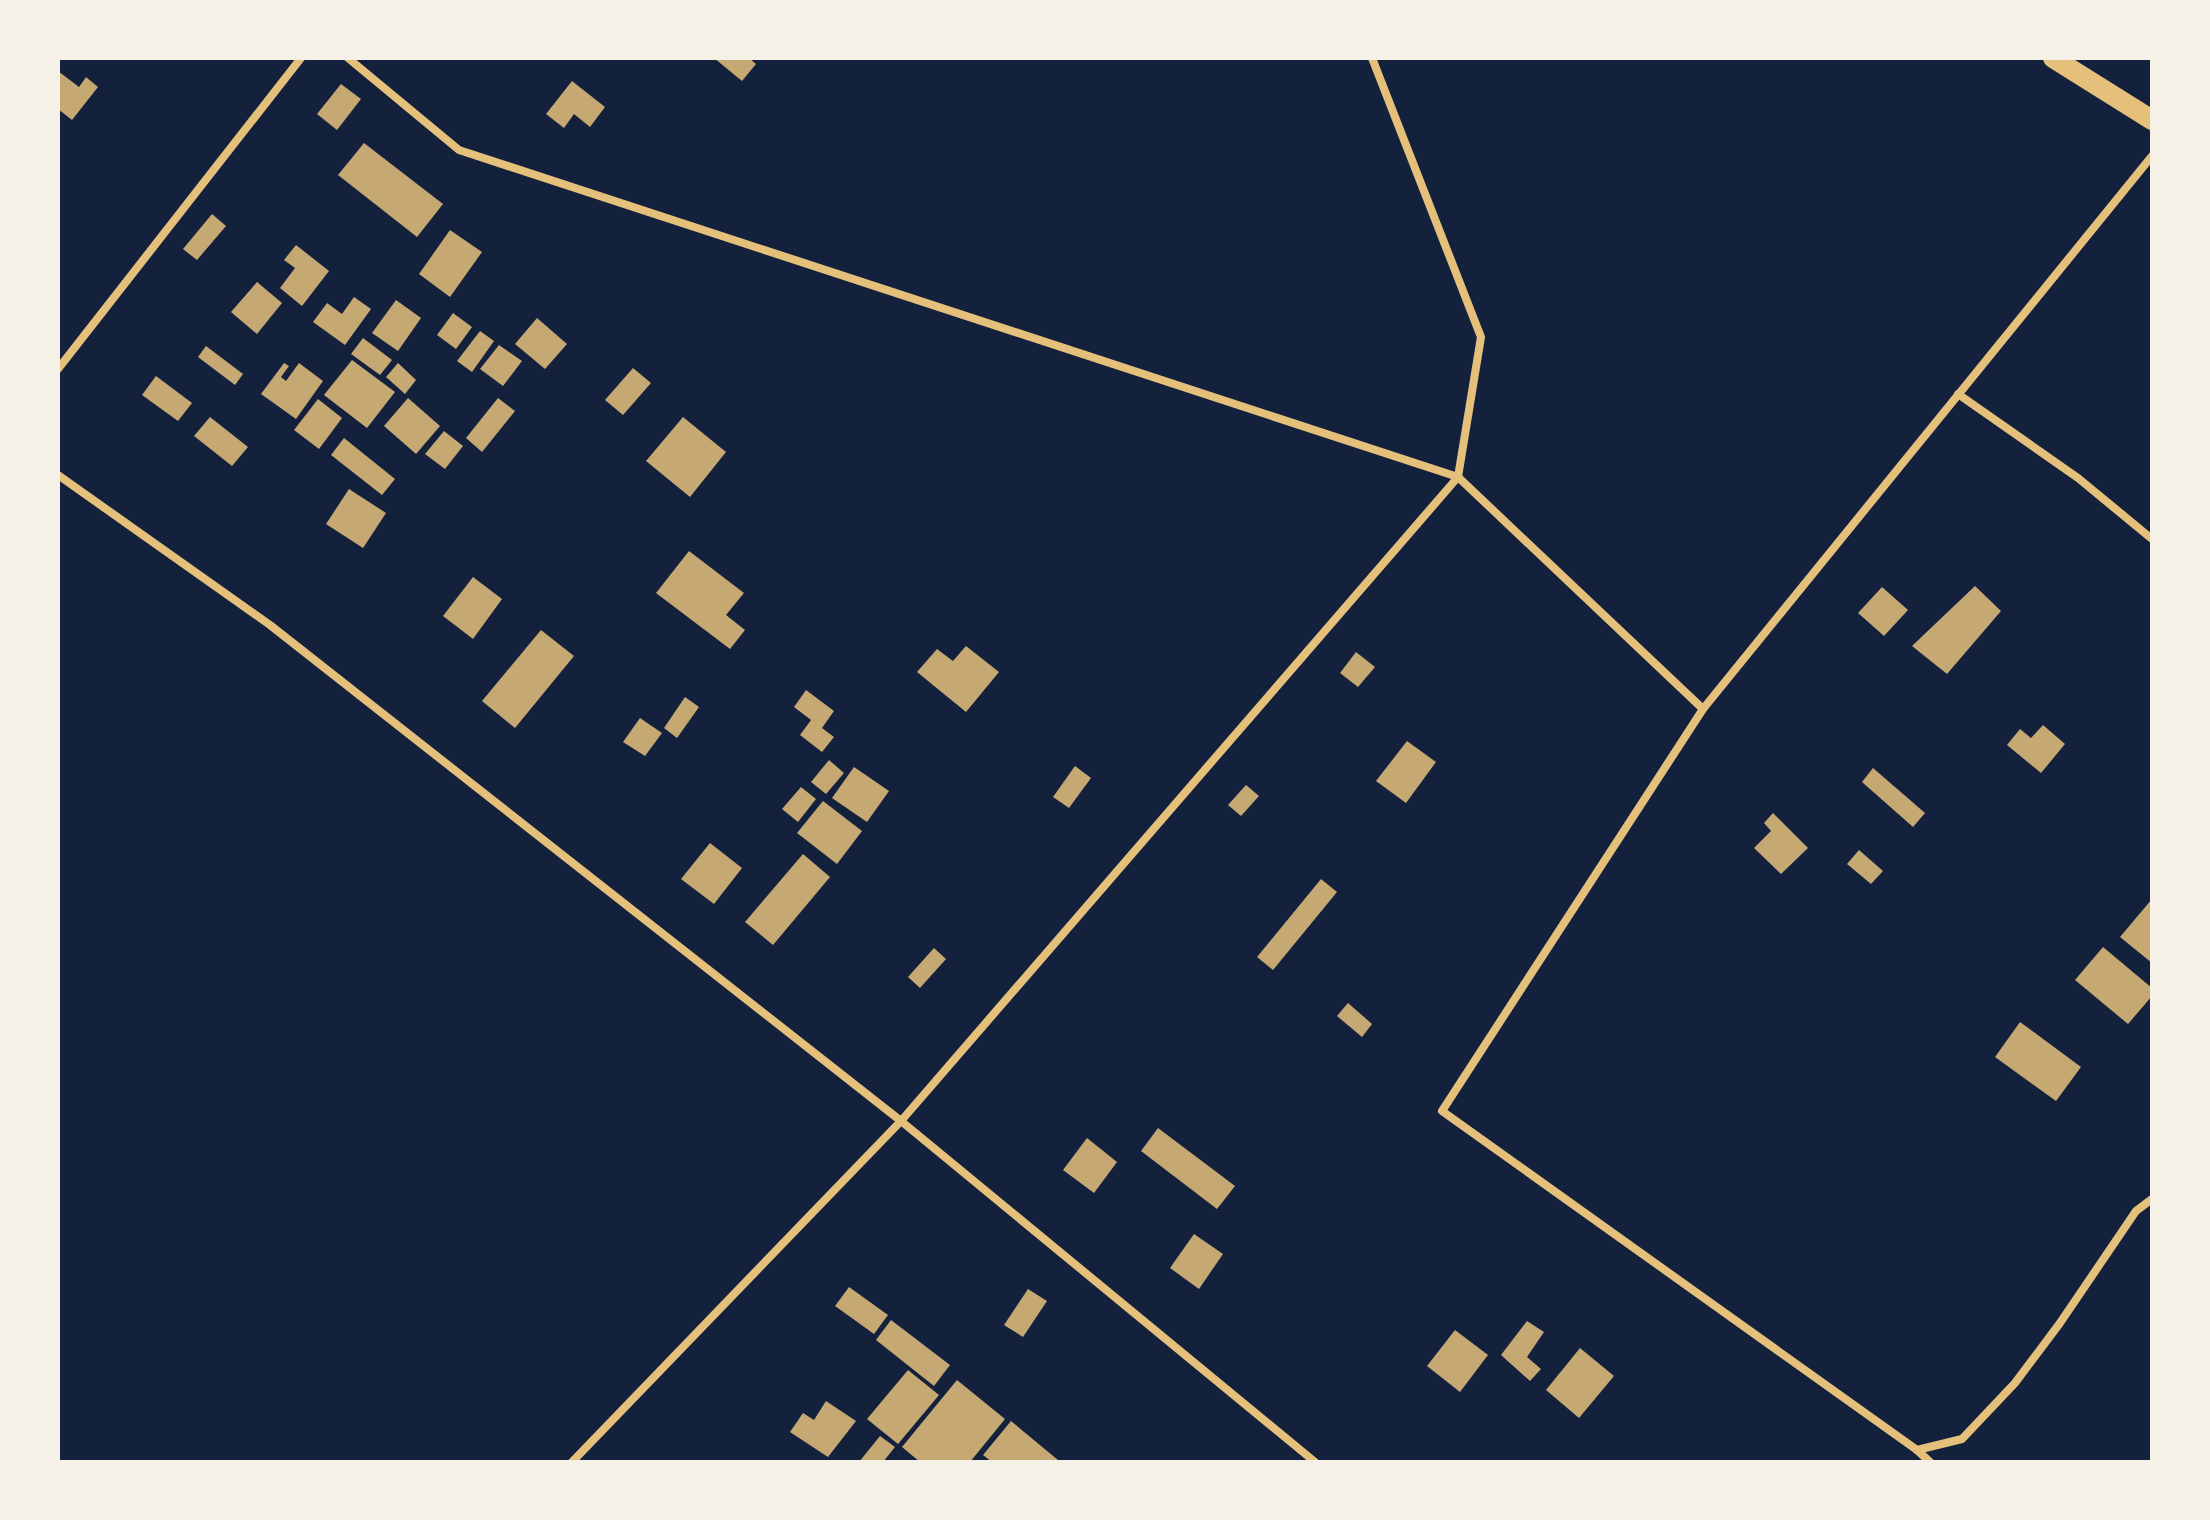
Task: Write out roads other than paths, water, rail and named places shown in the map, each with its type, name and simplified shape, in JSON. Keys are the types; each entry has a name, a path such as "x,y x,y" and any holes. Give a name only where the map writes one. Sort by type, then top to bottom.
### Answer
{"main road":[{"path":"2053,58 2152,120"}],"street":[{"path":"58,369 301,58"},
{"path":"348,58 459,150 1458,477 1703,709"},
{"path":"572,1462 901,1121 1458,477 1481,337 1372,58"},
{"path":"1930,1462 1442,1111 1703,709 2152,156"},
{"path":"1958,394 2078,478 2152,539"},
{"path":"58,475 270,625 901,1121 1315,1462"},
{"path":"1917,1450 1962,1439 2015,1383 2136,1211 2152,1199"}]}
